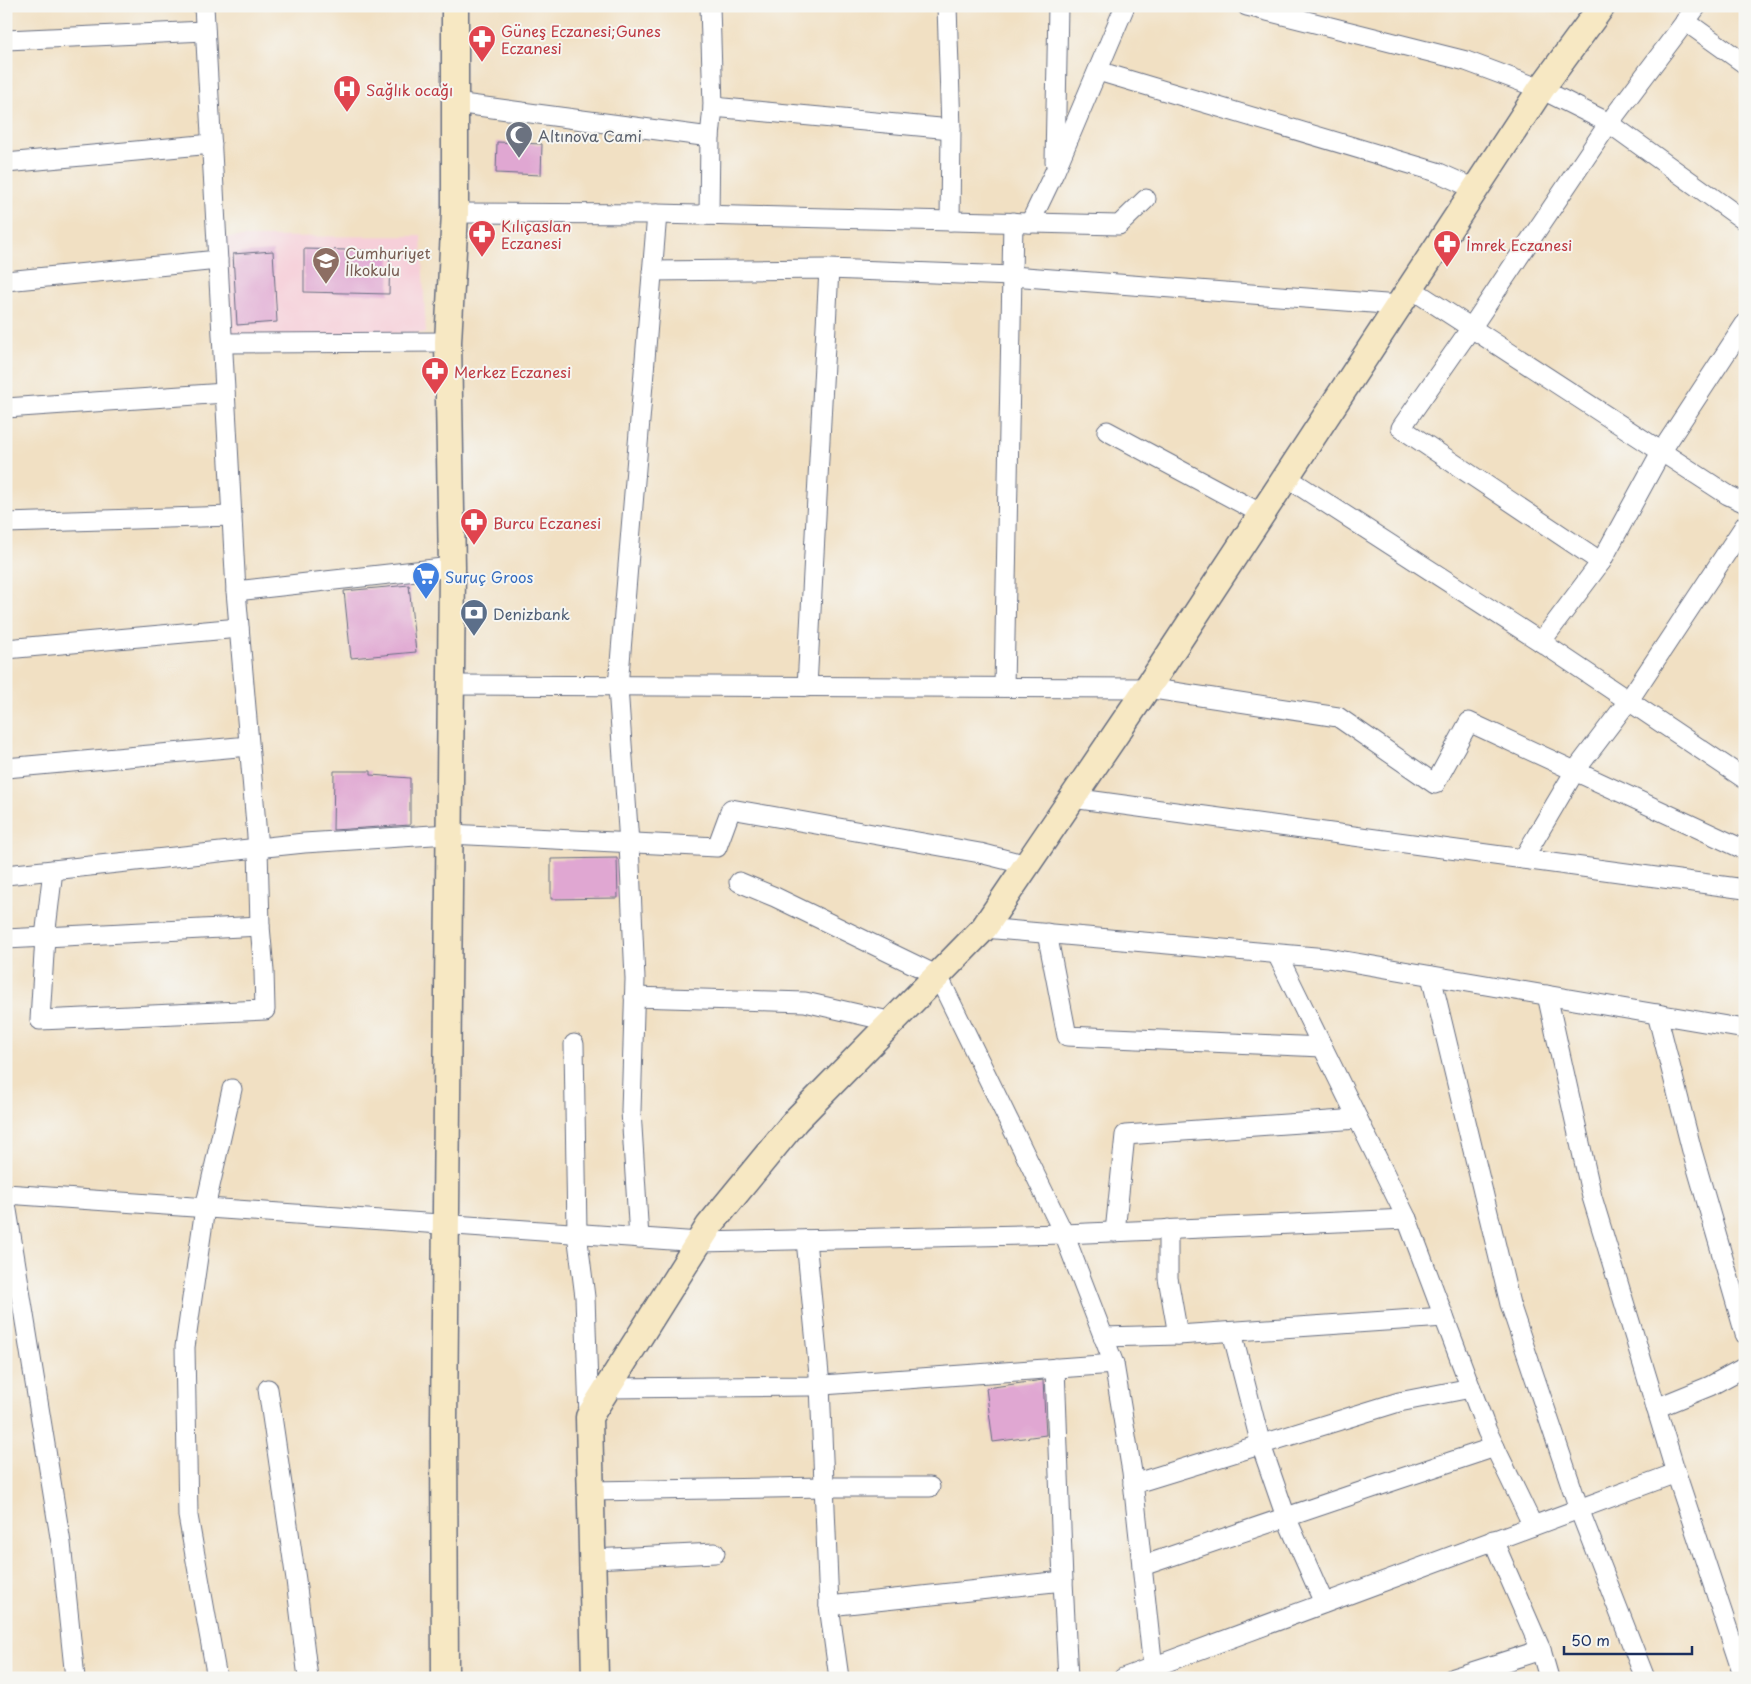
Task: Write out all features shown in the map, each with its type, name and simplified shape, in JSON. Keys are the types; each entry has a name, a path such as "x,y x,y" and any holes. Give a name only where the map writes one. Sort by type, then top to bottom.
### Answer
{"street":[{"path":"53,870 45,937 40,1020 265,1010 258,848 236,591 204,6"},
{"path":"445,1678 444,1424 452,567 448,342 455,213 456,6"},
{"path":"709,215 710,137 713,107 710,6"},
{"path":"947,6 951,129 950,221"},
{"path":"1055,171 1058,6"},
{"path":"1004,688 1012,276 1022,222 1055,171 1125,6"},
{"path":"1247,6 1466,61 1541,90 1609,123 1745,221"},
{"path":"589,1417 709,1226 796,1120 984,928 1147,688 1541,90 1602,6"},
{"path":"1602,562 1401,428 1609,123 1691,14 1745,64"},
{"path":"6,40 205,31"},
{"path":"1098,70 1437,172 1475,189"},
{"path":"455,102 710,137"},
{"path":"713,107 951,129"},
{"path":"6,163 212,144"},
{"path":"455,213 657,214 1119,225 1146,199"},
{"path":"639,1238 631,1111 634,997 629,842 618,687 657,214"},
{"path":"6,280 218,260"},
{"path":"652,271 829,269 1012,276 1404,297 1471,328 1728,495 1745,502"},
{"path":"807,687 829,269"},
{"path":"1541,642 1602,562 1661,452 1745,324"},
{"path":"222,343 448,342"},
{"path":"6,408 225,393"},
{"path":"1108,431 1262,514"},
{"path":"1286,477 1541,642 1745,778"},
{"path":"6,524 232,516"},
{"path":"1523,859 1575,771 1629,700 1745,524"},
{"path":"236,591 452,567"},
{"path":"6,649 239,628"},
{"path":"451,685 1147,688 1338,717 1435,784 1469,722 1745,850"},
{"path":"6,768 249,746"},
{"path":"1072,798 1745,889"},
{"path":"6,875 304,842 449,834 717,847 731,809 980,853 1027,865"},
{"path":"739,882 775,897 938,976 1064,1234 1114,1364 1133,1484 1153,1672"},
{"path":"6,939 260,926"},
{"path":"984,928 1327,958 1745,1029"},
{"path":"1047,933 1066,1036 1323,1047"},
{"path":"1277,954 1407,1219 1495,1448 1533,1526"},
{"path":"1432,976 1510,1304 1579,1509 1645,1678"},
{"path":"1547,995 1592,1197 1676,1473 1744,1678"},
{"path":"634,997 805,1002 893,1022"},
{"path":"1657,1014 1692,1151 1745,1334"},
{"path":"574,1044 578,1233 586,1297 595,1678"},
{"path":"217,1678 188,1516 184,1348 205,1208 232,1089"},
{"path":"1115,1232 1125,1135 1358,1119"},
{"path":"6,1194 700,1242 1064,1234 1407,1219"},
{"path":"6,1204 61,1543 75,1678"},
{"path":"1168,1229 1168,1278 1178,1335"},
{"path":"806,1240 820,1385 829,1606 839,1678"},
{"path":"1103,1336 1232,1332 1444,1317"},
{"path":"1232,1332 1261,1445 1286,1517 1324,1603"},
{"path":"608,1388 820,1385 1114,1364"},
{"path":"1656,1408 1710,1386 1745,1366"},
{"path":"1055,1368 1068,1678"},
{"path":"1133,1484 1399,1402 1471,1388"},
{"path":"268,1389 296,1580 308,1678"},
{"path":"1142,1566 1495,1448"},
{"path":"1123,1678 1153,1672 1324,1603 1676,1473"},
{"path":"591,1491 930,1487"},
{"path":"1493,1540 1541,1650 1549,1678"},
{"path":"593,1559 715,1553"},
{"path":"829,1606 1063,1581"},
{"path":"1453,1678 1541,1650"}],"shaded area":[{"name":"Cumhuriyet İlkokulu","path":"421,236 426,333 232,337 224,237"}],"building":[{"name":"Altınova Cami","path":"497,142 542,144 541,175 496,173"},
{"path":"304,249 390,251 389,294 304,292"},
{"path":"273,251 277,322 237,325 233,254"},
{"path":"409,585 416,652 351,658 344,591"},
{"path":"334,771 371,771 371,775 410,778 410,825 333,830"},
{"path":"617,858 618,898 551,899 551,859"},
{"path":"1043,1380 1046,1435 993,1442 986,1388"}],"place":[{"name":"Güneş Eczanesi;Gunes Eczanesi","path":"482,63"},
{"name":"Sağlık ocağı","path":"347,113"},
{"name":"Altınova Cami","path":"519,159"},
{"name":"Kılıçaslan Eczanesi","path":"482,258"},
{"name":"İmrek Eczanesi","path":"1447,268"},
{"name":"Cumhuriyet İlkokulu","path":"326,285"},
{"name":"Merkez Eczanesi","path":"435,395"},
{"name":"Burcu Eczanesi","path":"474,546"},
{"name":"Suruç Groos","path":"426,600"},
{"name":"Denizbank","path":"474,637"}]}
